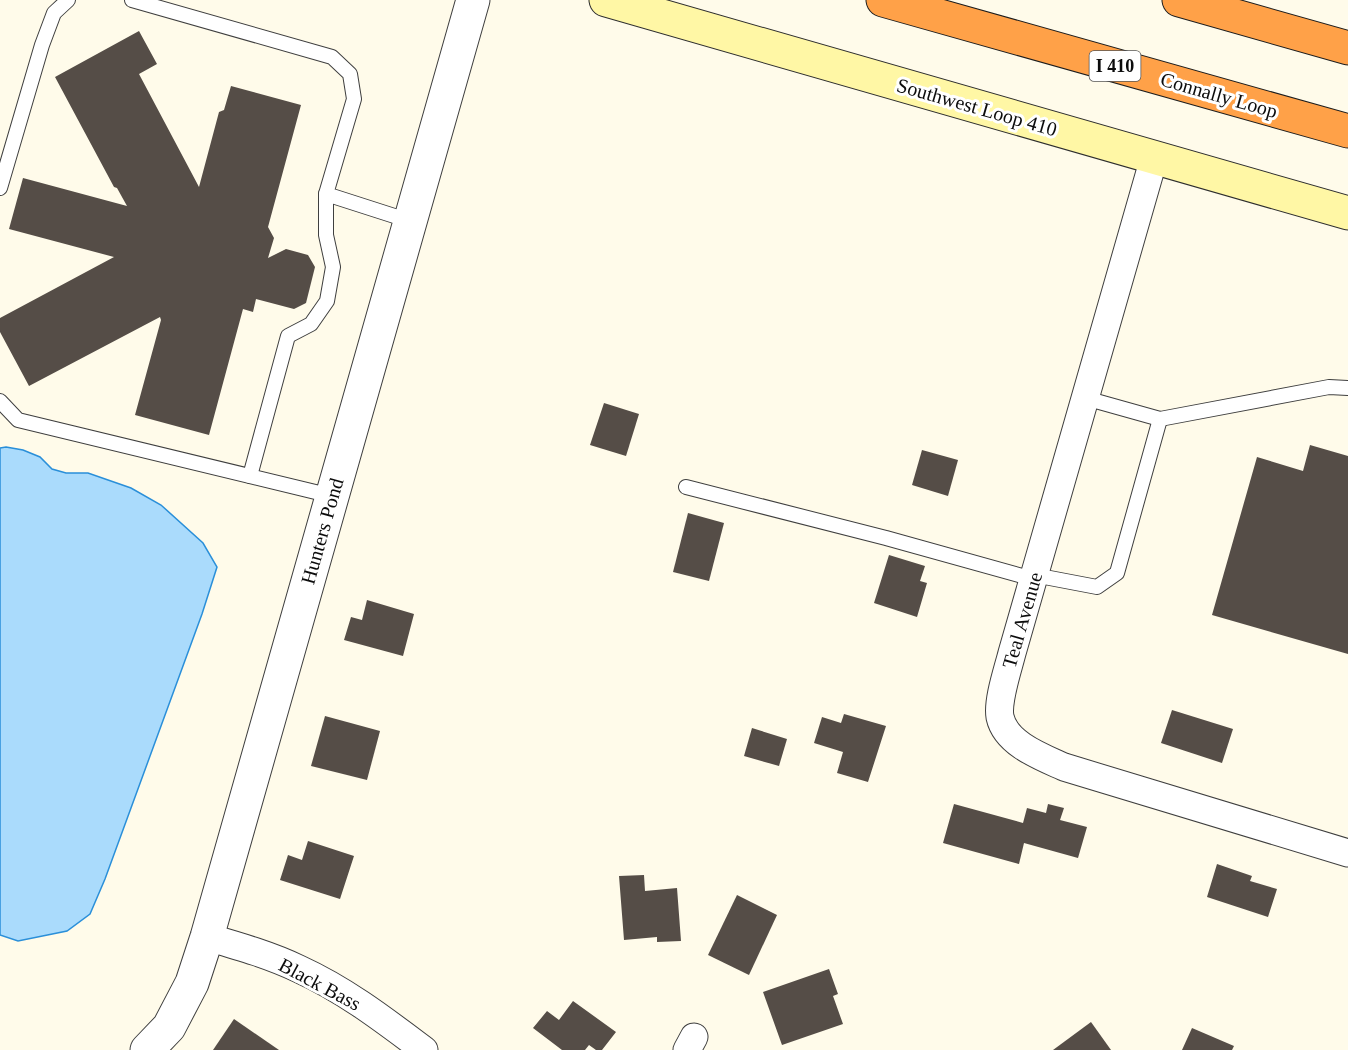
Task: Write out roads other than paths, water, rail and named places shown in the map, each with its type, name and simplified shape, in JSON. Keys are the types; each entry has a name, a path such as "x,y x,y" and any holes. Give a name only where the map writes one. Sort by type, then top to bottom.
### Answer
{"highway":[{"name":"Connally Loop","path":"883,0 1348,131"},
{"path":"1179,0 1348,48"}],"main road":[{"name":"Southwest Loop 410","path":"606,0 1348,213"}],"street":[{"name":"Hunters Pond","path":"147,1050 169,1027 192,983 207,937 473,0"},
{"name":"Teal Avenue","path":"1154,158 1005,678 1000,715 1010,736 1042,757 1064,767 1348,853"},
{"name":"Black Bass","path":"207,937 252,950 298,968 339,990 424,1050"}],"lane":[{"path":"0,188 42,45 54,13 68,0"},
{"path":"132,0 332,57 350,74 354,99 326,194 326,235 333,267 327,301 311,324 288,336 250,476"},
{"path":"326,194 410,221"},
{"path":"1085,398 1160,419 1329,387 1348,388"},
{"path":"0,401 18,420 332,496"},
{"path":"686,487 1034,577 1097,587 1117,573 1160,419"}],"water":[{"path":"0,448 23,450 40,457 52,469 66,473 88,473 131,488 161,505 203,543 217,567 202,614 105,879 90,914 67,931 18,941 0,935"}]}
